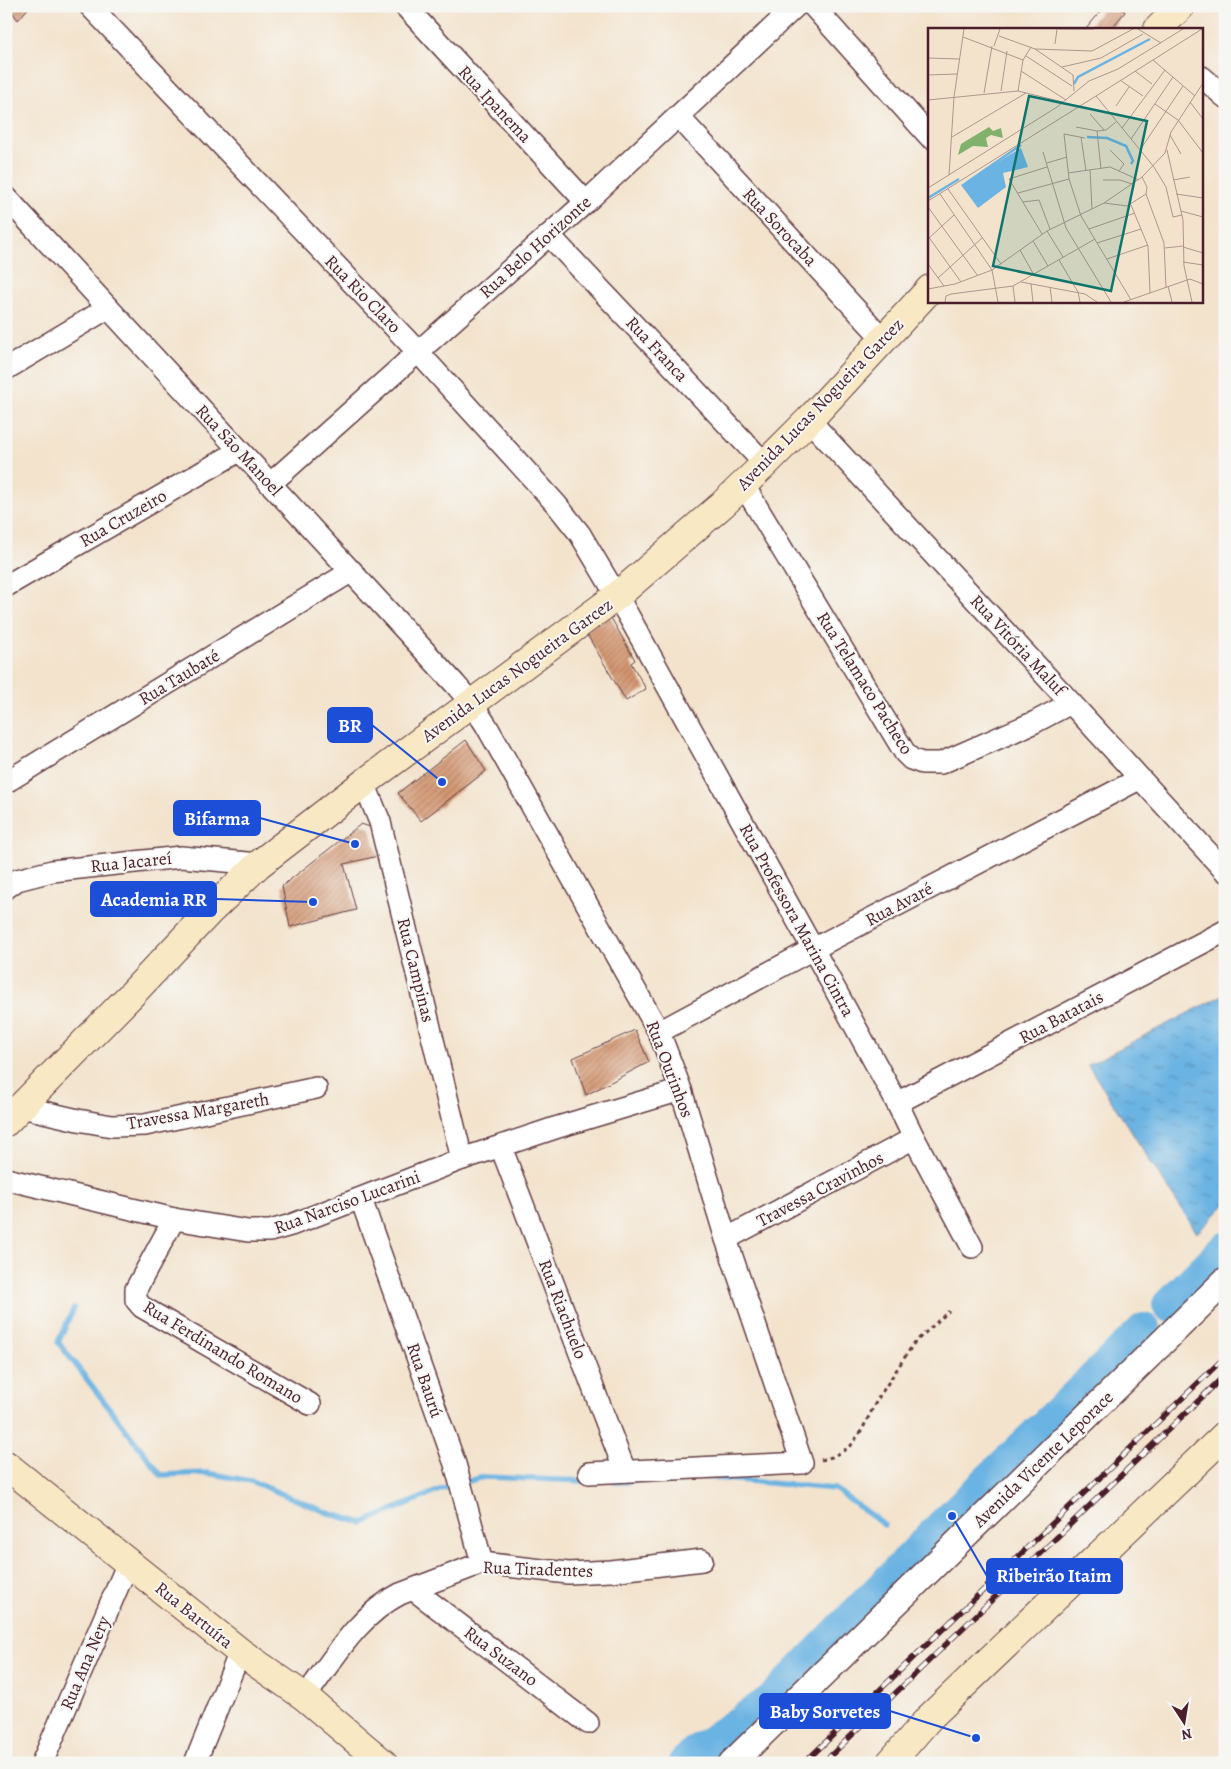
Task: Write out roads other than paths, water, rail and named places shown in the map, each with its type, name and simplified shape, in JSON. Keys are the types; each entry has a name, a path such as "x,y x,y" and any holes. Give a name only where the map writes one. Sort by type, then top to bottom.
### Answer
{"main road":[{"path":"1159,28 1181,6"},
{"name":"Avenida Lucas Nogueira Garcez","path":"14,1114 209,912 259,864 364,783 618,596 765,464 809,420 928,291"},
{"path":"890,1763 929,1718 1225,1435"},
{"name":"Rua Bartuíra","path":"8,1470 240,1652 305,1697 383,1763"}],"street":[{"name":"Rua Rio Claro","path":"90,6 418,352 556,504 580,534 618,596"},
{"name":"Rua Ipanema","path":"405,6 586,202"},
{"name":"Rua Belo Horizonte","path":"270,484 586,202 796,6"},
{"path":"813,6 928,135"},
{"path":"1204,78 1225,97"},
{"name":"Rua Sorocaba","path":"678,116 883,339"},
{"name":"Rua São Manoel","path":"6,197 352,571 472,704"},
{"name":"Rua Franca","path":"549,235 765,464"},
{"path":"6,369 108,308"},
{"name":"Rua Vitória Maluf","path":"809,420 1225,871"},
{"name":"Rua Cruzeiro","path":"6,586 239,451"},
{"name":"Rua Telamaco Pacheco","path":"743,484 905,753 911,759 922,763 941,763 1036,722 1072,703"},
{"name":"Rua Taubaté","path":"6,782 352,571"},
{"name":"Rua Professora Marina Cintra","path":"618,596 897,1103 972,1247"},
{"name":"Rua Ourinhos","path":"472,704 552,840 659,1032 681,1090 726,1239 802,1463 625,1471"},
{"name":"Rua Avaré","path":"659,1032 1139,778"},
{"name":"Rua Campinas","path":"364,783 380,822 462,1159"},
{"name":"Rua Jacareí","path":"6,888 17,880 52,871 181,857 259,864"},
{"name":"Rua Batatais","path":"897,1103 1225,931"},
{"name":"Travessa Margareth","path":"14,1114 78,1120 112,1126 145,1125 316,1088"},
{"name":"Rua Narciso Lucarini","path":"6,1179 174,1219 248,1231 270,1231 361,1199 462,1159 555,1128 681,1090"},
{"name":"Travessa Cravinhos","path":"726,1239 914,1138"},
{"name":"Rua Riachuelo","path":"502,1147 625,1471"},
{"name":"Rua Baurú","path":"361,1199 455,1464 482,1563"},
{"name":"Rua Ferdinando Romano","path":"174,1219 136,1289 136,1300 142,1307 310,1404"},
{"name":"Avenida Vicente Leporace","path":"732,1763 1225,1281"},
{"path":"588,1473 625,1471"},
{"name":"Rua Tiradentes","path":"305,1697 357,1627 388,1600 482,1563 568,1573 611,1571 702,1560"},
{"name":"Rua Ana Nery","path":"42,1763 128,1563"},
{"name":"Rua Suzano","path":"414,1590 588,1723"},
{"path":"195,1763 240,1652"}],"water":[{"path":"1225,994 1225,1205 1197,1233 1088,1065"}],"waterway":[{"path":"1169,1305 1225,1249"},
{"path":"74,1308 58,1342 161,1475 207,1473 251,1481 331,1514 363,1523 444,1488 456,1485"},
{"path":"685,1763 695,1753 771,1701 952,1516 1144,1330"},
{"path":"465,1482 484,1477 588,1481"},
{"path":"704,1477 835,1489 884,1525"},
{"path":"615,1482 638,1480"}],"railway":[{"path":"804,1763 1225,1357"},
{"path":"823,1763 1225,1375"}],"place":[{"name":"BR","path":"442,782"},
{"name":"Bifarma","path":"355,844"},
{"name":"Academia RR","path":"313,902"},
{"name":"Ribeirão Itaim","path":"952,1516"},
{"name":"Baby Sorvetes","path":"976,1738"}]}
